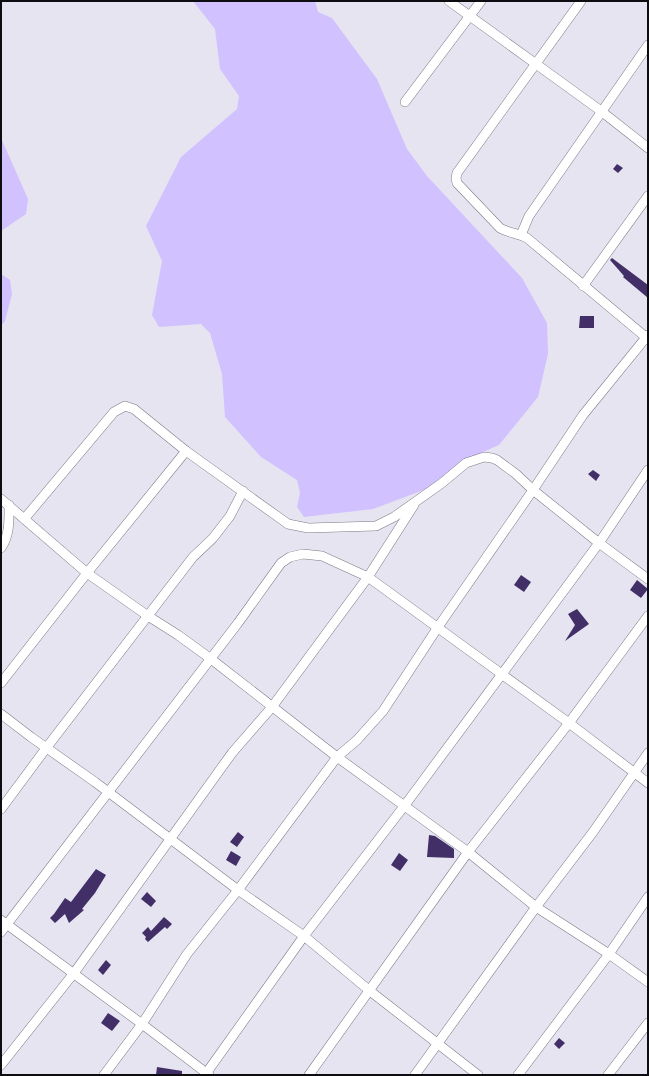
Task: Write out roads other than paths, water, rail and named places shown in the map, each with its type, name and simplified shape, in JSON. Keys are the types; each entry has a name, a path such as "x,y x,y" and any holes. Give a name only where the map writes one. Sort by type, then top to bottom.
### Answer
{"street":[{"path":"449,1 601,111 648,148"},
{"path":"405,102 481,1"},
{"path":"104,1075 142,1024 187,954 238,890 337,757 357,740 382,711 583,414 647,337 583,286 527,238 500,228 463,190 457,183 456,178 457,173 581,1"},
{"path":"521,235 530,216 648,45"},
{"path":"583,286 648,196"},
{"path":"25,518 114,412 125,406 134,409 186,451 288,524 308,528 376,526 390,519 442,483 466,463 484,457 497,460 599,543 648,579"},
{"path":"1,683 87,573 186,451"},
{"path":"4,922 207,1074 304,936 503,675 599,543 648,470"},
{"path":"1,809 193,557 214,538 230,516 243,491"},
{"path":"1,499 25,518 87,573 211,659 337,757 468,852 536,907 648,982"},
{"path":"1,1065 74,973 232,753 272,707 368,577 417,500"},
{"path":"1,548 8,532 9,505"},
{"path":"1,932 4,922 109,792 211,659 282,563 290,557 303,554 322,556 368,577 569,723 648,783"},
{"path":"309,1075 468,852 569,723 648,616"},
{"path":"1,714 109,792 238,890 304,936 370,991 478,1075"},
{"path":"415,1075 536,907 594,832 648,753"},
{"path":"518,1075 608,954 648,897"},
{"path":"608,1075 648,1023"}]}
